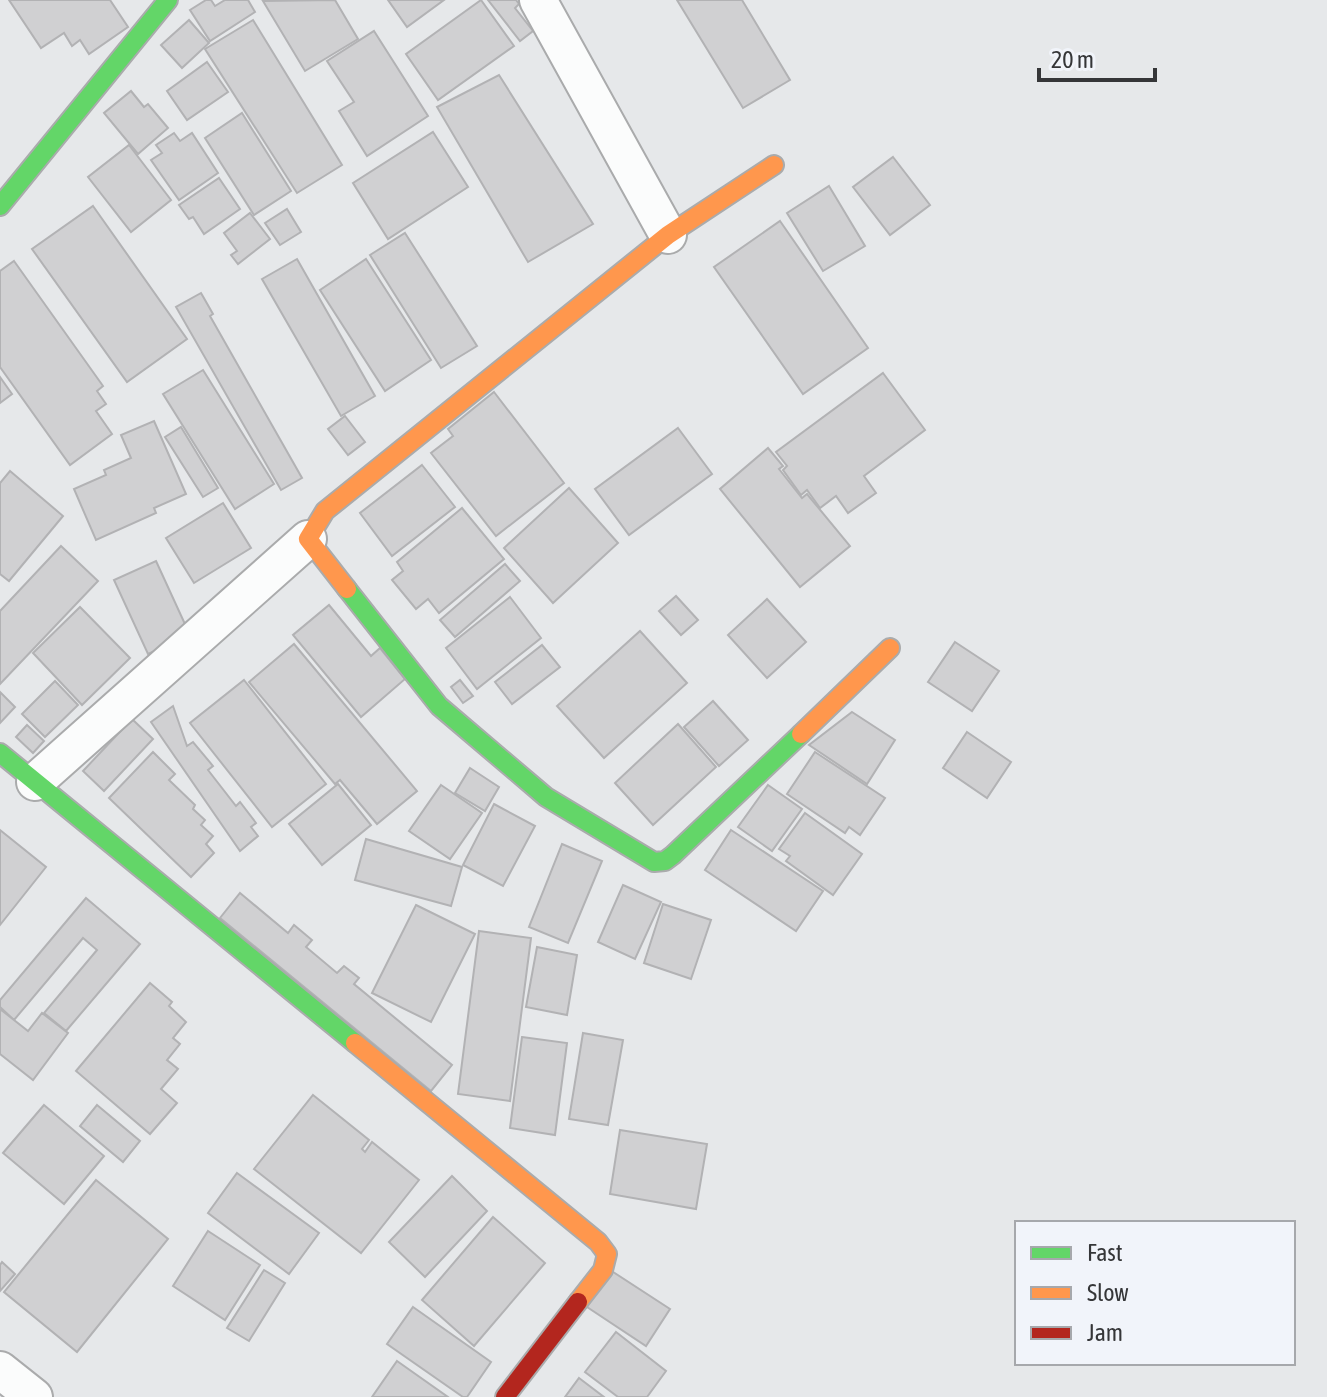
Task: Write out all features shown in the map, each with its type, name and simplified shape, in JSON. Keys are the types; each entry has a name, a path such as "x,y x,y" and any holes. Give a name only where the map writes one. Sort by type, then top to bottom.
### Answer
{"street":[{"path":"0,206 168,0"},
{"path":"538,0 668,235"},
{"path":"35,782 308,539 325,511 668,235 774,165"},
{"path":"308,539 439,706 546,797 654,862 665,861 673,855 890,648"},
{"path":"0,753 598,1242 607,1254 603,1270 505,1397"},
{"path":"0,1370 34,1397"}],"building":[{"path":"9,0 110,0 128,27 89,54 80,40 72,46 64,33 41,48"},
{"path":"211,0 215,6 225,0 248,0 255,12 210,41 190,10"},
{"path":"335,0 358,39 305,71 263,1"},
{"path":"388,0 444,0 407,27"},
{"path":"481,0 514,46 438,100 406,54"},
{"path":"488,0 516,0 519,4 515,8 533,31 520,41"},
{"path":"677,0 742,0 790,80 743,108"},
{"path":"189,20 209,43 182,68 161,45"},
{"path":"253,20 342,165 297,193 205,49"},
{"path":"374,31 428,116 367,156 339,111 354,102 327,61"},
{"path":"207,62 228,92 187,120 167,91"},
{"path":"499,75 593,224 528,262 437,107"},
{"path":"131,91 144,107 148,104 168,128 138,154 104,113"},
{"path":"242,113 291,191 254,215 205,138"},
{"path":"433,132 468,187 388,239 353,183"},
{"path":"174,133 180,141 192,133 218,173 179,200 151,160 162,153 156,145"},
{"path":"129,145 171,200 131,232 88,177"},
{"path":"893,157 930,205 890,235 853,187"},
{"path":"219,178 240,209 204,234 193,217 189,219 179,205"},
{"path":"829,186 865,246 823,271 787,213"},
{"path":"93,206 187,339 127,382 32,249"},
{"path":"287,209 301,232 280,245 265,223"},
{"path":"250,213 270,239 238,264 231,255 237,251 224,233"},
{"path":"780,221 868,348 803,394 714,267"},
{"path":"405,233 477,346 441,368 370,255"},
{"path":"297,259 375,396 341,416 262,279"},
{"path":"366,259 431,360 385,391 320,290"},
{"path":"14,261 103,386 97,391 106,404 96,411 112,434 70,465 0,367 0,271"},
{"path":"201,293 213,314 210,316 302,478 281,490 176,307"},
{"path":"203,370 274,484 235,509 163,394"},
{"path":"883,373 925,430 864,476 876,493 848,513 836,496 820,508 807,490 801,495 783,470 787,466 776,452"},
{"path":"0,377 12,394 0,403"},
{"path":"494,392 564,483 496,536 431,453 453,436 448,429"},
{"path":"345,416 365,442 348,455 328,429"},
{"path":"154,421 186,494 154,508 156,513 96,540 74,489 106,475 104,470 131,458 121,435"},
{"path":"181,427 218,488 203,497 165,437"},
{"path":"678,428 712,474 629,535 595,489"},
{"path":"768,448 783,466 779,469 802,498 807,494 850,546 800,587 720,489"},
{"path":"422,465 455,507 392,556 360,513"},
{"path":"10,471 63,516 9,581 0,574 0,483"},
{"path":"569,488 618,543 553,603 504,548"},
{"path":"223,503 251,548 194,583 166,538"},
{"path":"462,508 504,559 439,613 428,599 416,609 392,580 403,571 397,562"},
{"path":"61,546 98,581 0,684 0,611"},
{"path":"156,561 190,635 148,654 114,580"},
{"path":"505,564 520,581 455,637 440,620"},
{"path":"676,596 698,620 681,635 659,611"},
{"path":"510,597 541,638 477,689 446,648"},
{"path":"767,599 806,642 767,678 728,635"},
{"path":"329,605 371,656 380,648 405,679 361,717 293,635"},
{"path":"80,607 130,658 82,705 33,653"},
{"path":"640,631 687,683 604,758 557,706"},
{"path":"955,642 999,671 972,711 928,682"},
{"path":"294,644 417,791 377,824 340,780 335,784 249,682"},
{"path":"542,645 560,667 512,704 495,682"},
{"path":"244,680 326,784 272,827 190,723"},
{"path":"460,680 473,696 463,703 451,687"},
{"path":"55,681 78,705 45,737 22,714"},
{"path":"0,692 15,707 0,723"},
{"path":"713,701 748,740 719,766 684,727"},
{"path":"173,706 187,746 193,742 213,766 208,770 236,806 240,802 256,823 251,827 258,836 240,851 151,722"},
{"path":"852,712 895,740 867,784 809,745"},
{"path":"132,719 153,739 104,791 83,771"},
{"path":"678,724 716,767 653,825 615,783"},
{"path":"27,725 44,741 33,753 16,737"},
{"path":"967,732 1011,762 987,798 943,768"},
{"path":"153,752 175,774 169,780 195,805 193,809 205,820 201,825 213,836 206,844 214,853 191,877 109,798"},
{"path":"815,752 885,798 860,835 849,827 845,833 787,794"},
{"path":"470,768 499,787 485,811 455,793"},
{"path":"338,784 371,825 322,865 289,824"},
{"path":"441,785 482,813 450,859 409,831"},
{"path":"768,785 802,809 772,851 738,827"},
{"path":"494,804 535,826 503,886 463,865"},
{"path":"805,813 862,854 833,895 786,861 790,856 779,849"},
{"path":"0,830 46,867 0,925"},
{"path":"731,830 823,891 796,931 705,870"},
{"path":"366,839 462,867 451,906 355,880"},
{"path":"562,844 602,861 568,943 529,927"},
{"path":"623,885 661,902 635,959 598,942"},
{"path":"240,893 288,933 294,925 312,940 306,947 337,973 344,966 359,978 354,984 452,1065 431,1091 220,918"},
{"path":"86,898 140,944 66,1031 44,1013 97,950 83,938 14,1020 0,1007 0,1000"},
{"path":"663,904 711,920 691,979 644,963"},
{"path":"416,905 475,934 431,1022 372,993"},
{"path":"479,931 531,938 510,1101 458,1094"},
{"path":"537,947 577,955 567,1015 526,1007"},
{"path":"150,983 172,1002 169,1006 186,1022 173,1038 180,1044 167,1060 178,1069 161,1089 177,1103 150,1134 76,1071"},
{"path":"0,1009 28,1031 42,1013 68,1033 33,1080 0,1054"},
{"path":"583,1033 623,1040 608,1125 569,1119"},
{"path":"522,1037 567,1043 555,1135 510,1128"},
{"path":"313,1095 369,1140 362,1149 365,1152 372,1142 419,1180 361,1253 254,1169"},
{"path":"44,1105 104,1156 64,1204 3,1153"},
{"path":"97,1105 140,1141 123,1162 80,1126"},
{"path":"620,1130 707,1144 696,1209 610,1194"},
{"path":"237,1173 319,1233 289,1274 208,1213"},
{"path":"452,1176 487,1211 425,1277 389,1242"},
{"path":"96,1180 168,1239 77,1352 4,1292"},
{"path":"493,1217 545,1263 474,1346 422,1300"},
{"path":"208,1231 260,1265 225,1320 173,1286"},
{"path":"2,1262 15,1274 0,1291 0,1265"},
{"path":"264,1270 285,1283 249,1341 227,1328"},
{"path":"610,1270 670,1309 646,1346 587,1307"},
{"path":"413,1307 491,1362 467,1397 387,1344"},
{"path":"616,1332 666,1371 647,1397 618,1397 585,1372"},
{"path":"397,1361 448,1397 372,1397"},
{"path":"579,1378 604,1397 565,1397"}],"traffic: fast":[{"path":"0,206 168,0"},
{"path":"347,589 439,706 546,797 654,862 665,861 673,855 801,734"},
{"path":"0,753 355,1043"}],"traffic: slow":[{"path":"347,589 308,539 325,511 668,235 774,165"},
{"path":"801,734 890,648"},
{"path":"355,1043 598,1242 607,1254 603,1270 578,1302"}],"traffic: jam":[{"path":"505,1397 578,1302"}]}
